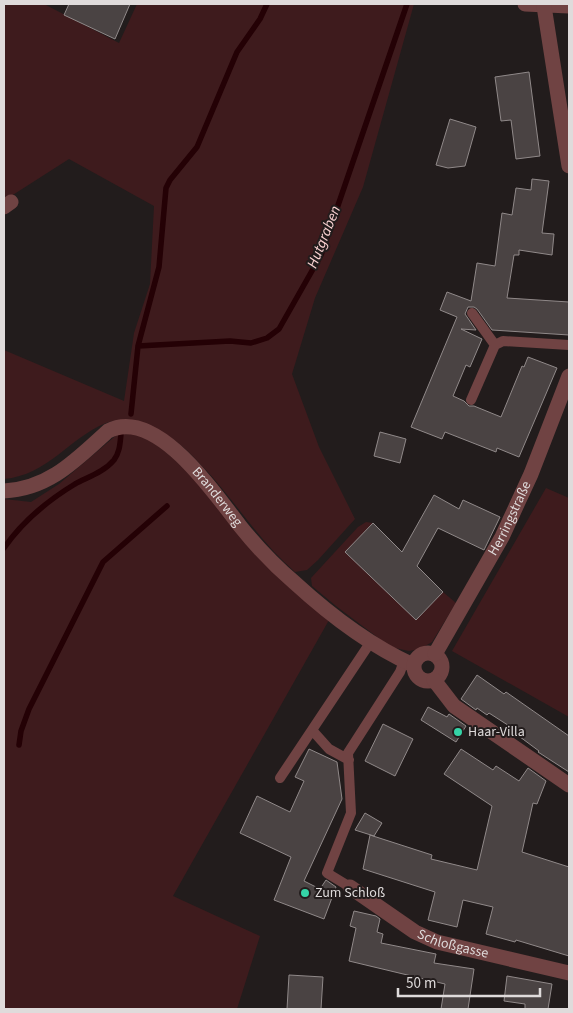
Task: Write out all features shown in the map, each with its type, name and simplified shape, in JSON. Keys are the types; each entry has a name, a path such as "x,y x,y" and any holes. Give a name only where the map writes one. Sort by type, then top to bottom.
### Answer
{"street":[{"path":"525,4 569,6"},
{"path":"544,6 569,166"},
{"name":"Herringstraße","path":"435,654 502,537 531,474 569,376"},
{"name":"Branderweg","path":"4,491 27,489 52,477 115,427 132,427 144,430 191,465 205,479 240,526 264,554 295,584 370,642 408,663 421,680 434,680 454,706 569,786"},
{"path":"408,663 419,655 428,652 435,654 442,662 442,668 438,677 434,680"},
{"name":"Schloßgasse","path":"350,887 426,938 569,973"}],"lane":[{"path":"472,313 495,345"},
{"path":"471,400 495,345 504,342 569,345"},
{"path":"280,778 370,642"},
{"path":"350,887 327,873 351,813 348,753 400,672 408,663"},
{"path":"312,730 328,750 349,760"}],"shaded area":[{"path":"4,4 44,4 119,43 137,4 414,4 363,187 315,298 292,374 319,447 355,519 307,570 295,572 271,549 207,471 184,447 173,439 134,423 120,420 106,423 33,471 4,479 4,350 124,401 134,333 150,284 154,206 69,159 8,198 4,196"},
{"path":"120,432 140,436 150,441 177,462 329,620 173,896 260,936 237,1009 4,1009 4,499 31,502 59,484"},
{"path":"546,488 569,498 569,717 452,651"},
{"path":"366,522 373,523 346,552 416,620 443,592 456,603 432,642 420,649 409,651 395,648 385,643 312,586 311,578 358,527"}],"building":[{"path":"69,4 130,4 115,39 64,15"},
{"path":"529,72 540,156 516,159 511,120 501,121 495,77"},
{"path":"450,119 476,127 465,166 448,168 436,165"},
{"path":"532,179 549,181 542,233 554,234 552,255 519,250 519,255 514,255 507,298 569,302 569,335 492,330 477,309 468,307 465,314 476,330 461,329 482,339 470,367 466,365 453,396 464,401 469,406 474,406 501,417 522,366 524,367 528,357 557,368 519,457 497,448 496,452 445,432 442,439 411,427 457,317 440,310 447,292 471,301 477,263 495,266 502,213 512,215 516,188 531,190"},
{"path":"380,432 406,439 400,463 374,456"},
{"path":"434,495 459,509 463,500 500,517 484,550 438,528 417,566 443,592 416,620 345,552 373,523 402,552"},
{"path":"477,675 504,694 506,692 569,736 569,772 538,752 512,731 514,729 489,713 487,715 477,708 476,710 461,699"},
{"path":"428,707 447,717 449,714 466,726 456,742 421,720"},
{"path":"383,724 413,739 395,776 365,761"},
{"path":"309,749 337,762 342,799 304,881 320,889 326,880 336,887 324,919 274,900 291,857 240,833 257,796 290,812 304,781 295,777"},
{"path":"461,749 493,770 496,766 519,781 528,768 546,781 537,804 533,803 522,852 569,867 569,956 516,940 515,942 486,934 493,907 463,900 457,927 428,920 435,892 363,869 370,835 432,855 431,859 477,870 492,806 444,774"},
{"path":"365,813 382,823 374,836 355,830"},
{"path":"354,911 376,916 380,919 377,932 383,934 381,943 436,954 434,963 474,969 468,1009 441,1009 445,984 349,961 356,928 350,926"},
{"path":"289,975 323,977 321,1009 287,1009"},
{"path":"507,976 552,984 548,1009 525,1009 525,1004 504,1001"}],"waterway":[{"name":"Hutgraben","path":"131,414 138,346 159,267 166,188 170,180 197,147 237,52 260,19 267,4"},
{"name":"Hutgraben","path":"138,346 230,341 251,343 267,338 279,329 321,255 407,4"},
{"name":"Hutgraben","path":"4,548 19,529 45,505 75,484 101,471 110,464 117,454 121,434"},
{"path":"19,745 21,731 29,709 103,562 167,506"}],"place":[{"name":"Haar-Villa","path":"458,732"},
{"name":"Zum Schloß","path":"305,893"}]}
